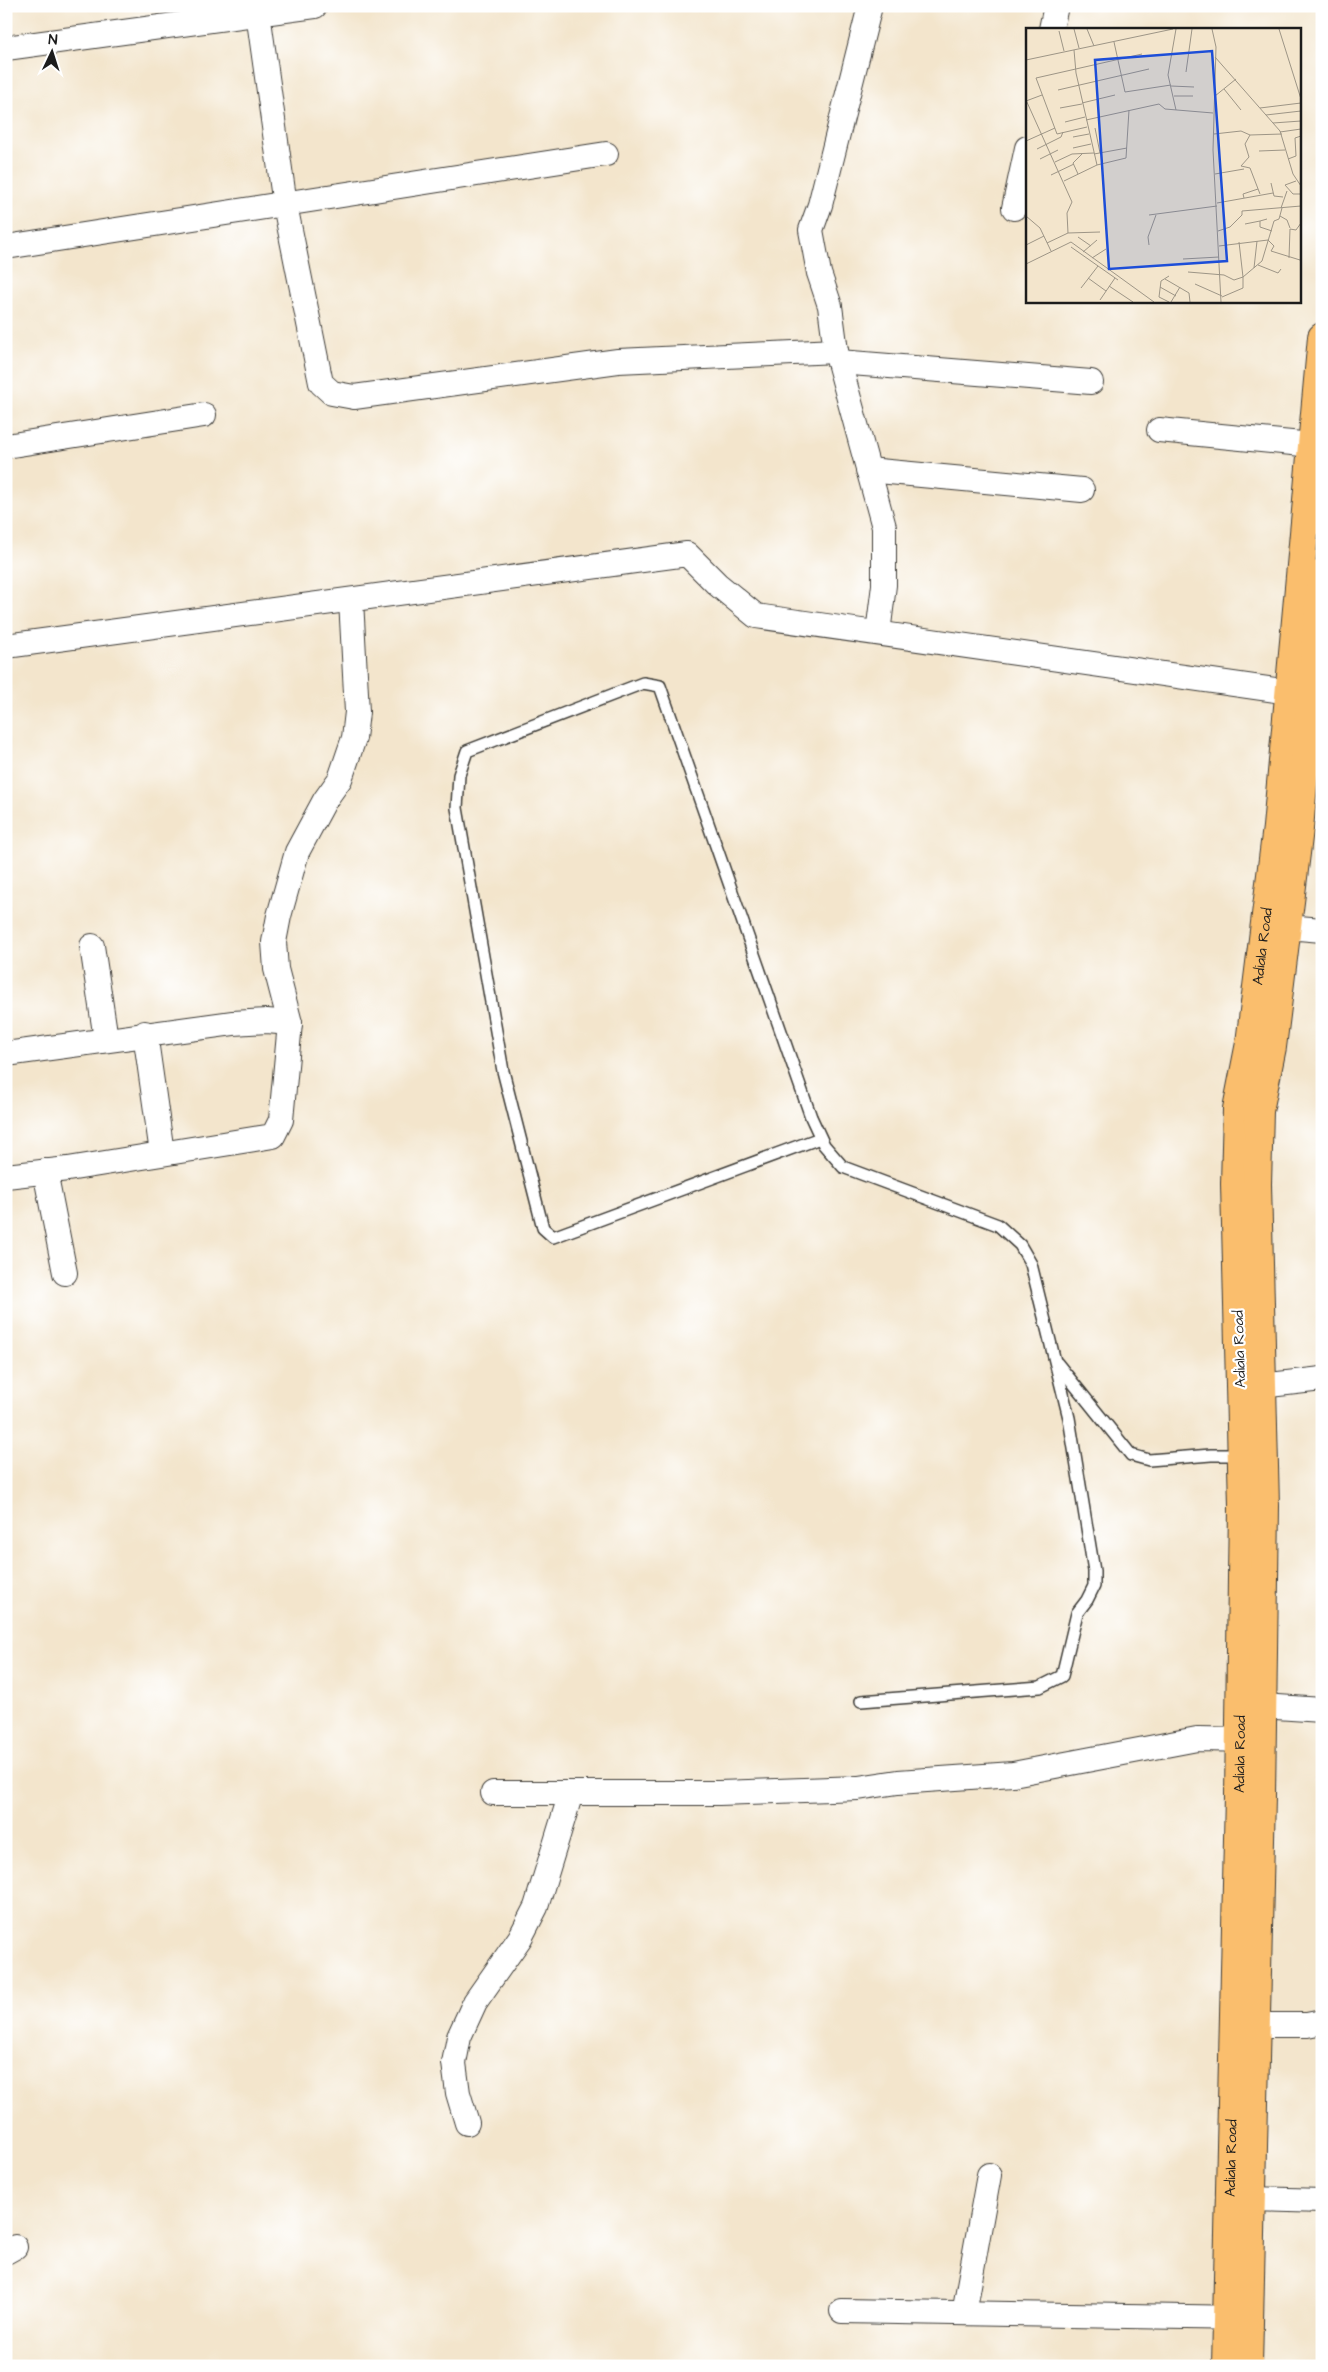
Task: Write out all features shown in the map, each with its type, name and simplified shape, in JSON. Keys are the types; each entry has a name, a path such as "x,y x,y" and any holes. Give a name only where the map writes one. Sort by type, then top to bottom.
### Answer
{"main road":[{"name":"Adiala Road","path":"1226,2366 1238,2317 1251,2199 1255,2025 1251,1740 1235,1184 1237,1109 1254,1014 1277,827 1322,337"},
{"name":"Adiala Road","path":"1248,2366 1238,2317 1251,1740 1262,1706 1264,1506 1257,1184 1259,1111 1272,1047 1300,819 1322,573"}],"street":[{"path":"6,48 258,10 315,6"},
{"path":"870,6 820,205 811,230 819,273 830,306 837,356 884,527 884,585 878,633"},
{"path":"1052,28 1056,6"},
{"path":"258,10 286,205 321,383 332,393 354,396 618,361 837,356 1091,382"},
{"path":"1014,208 1026,153"},
{"path":"6,246 286,205 606,154"},
{"path":"6,446 204,415"},
{"path":"1159,430 1312,445"},
{"path":"868,470 1082,490"},
{"path":"6,646 687,554 717,584 756,616 1289,692"},
{"path":"6,1176 273,1136 281,1120 290,1022 276,969 274,942 278,916 297,852 325,800 340,779 354,738 358,712 351,600"},
{"path":"1286,927 1322,930"},
{"path":"92,946 106,1039"},
{"path":"6,1054 145,1033 233,1023 290,1022"},
{"path":"145,1033 162,1153"},
{"path":"45,1171 65,1273"},
{"path":"1261,1386 1322,1380"},
{"path":"1262,1706 1322,1710"},
{"path":"492,1793 719,1793 858,1788 898,1782 1013,1774 1197,1738 1251,1740"},
{"path":"467,2123 458,2094 454,2063 459,2037 475,2002 520,1938 536,1907 571,1793"},
{"path":"1255,2025 1307,2025 1322,2022"},
{"path":"964,2313 989,2175"},
{"path":"1251,2199 1322,2201"},
{"path":"842,2311 1238,2317"}],"lane":[{"path":"820,1138 553,1237 543,1228 503,1071 457,808 459,775 467,751 643,683 660,686 807,1108 820,1138 843,1167 998,1225 1020,1245 1031,1264 1069,1418 1094,1571 1094,1586 1088,1600 1077,1612 1062,1676 1040,1686 860,1701"},
{"path":"1054,1360 1131,1454 1149,1460 1211,1455 1242,1455"}]}
